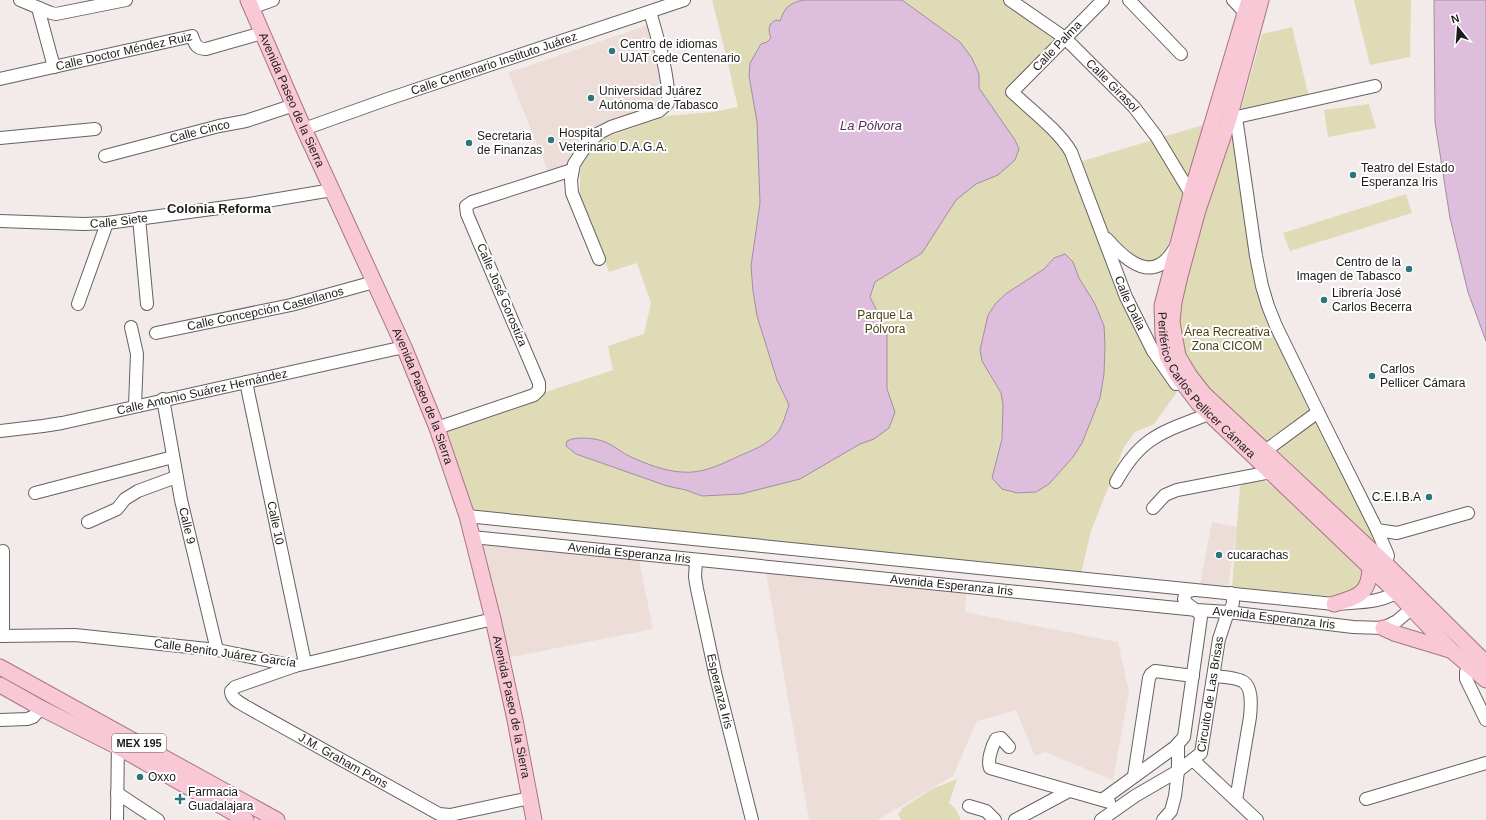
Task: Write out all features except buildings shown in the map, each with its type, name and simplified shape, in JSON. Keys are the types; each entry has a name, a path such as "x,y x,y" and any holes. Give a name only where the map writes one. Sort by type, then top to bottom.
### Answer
{"main road":[{"name":"Periférico Carlos Pellicer Cámara","path":"1261,0 1250,12 1213,122 1191,194 1163,298 1163,336 1172,366 1183,385 1198,403 1370,568 1402,589"},
{"name":"Avenida Paseo de la Sierra","path":"249,2 304,129 404,347 437,428 467,516 493,619 515,720 533,818"},
{"name":"Periférico Carlos Pellicer Cámara","path":"1250,12 1232,118 1198,210 1180,276 1173,313 1173,331 1178,356 1204,394 1385,563 1402,589 1451,650 1480,661"},
{"path":"1334,604 1362,594 1370,579 1370,568"},
{"name":"Periférico Carlos Pellicer Cámara","path":"1416,605 1480,661 1486,680"},
{"path":"1383,628 1394,633 1451,650"},
{"name":"MEX 195","path":"0,667 246,820"},
{"name":"MEX 195","path":"0,685 41,708 118,740 277,820"}],"street":[{"path":"20,0 51,13 62,13 126,0"},
{"path":"249,2 273,0"},
{"name":"Calle Centenario Instituto Juárez","path":"304,129 385,100 684,0"},
{"name":"Calle Girasol","path":"1010,0 1065,38 1134,107 1145,119 1191,194"},
{"name":"Calle Palma","path":"1012,92 1103,0"},
{"path":"1129,0 1181,54"},
{"path":"1232,0 1250,12"},
{"path":"38,8 54,67"},
{"path":"599,258 573,198 571,187 572,170 581,150 599,133 611,127 659,111 668,103 663,64 650,12"},
{"name":"Calle Doctor Méndez Ruiz","path":"0,79 192,36 196,46 206,50 262,34"},
{"path":"1213,122 1375,86"},
{"name":"Calle Dalia","path":"1012,92 1050,127 1069,148 1077,163 1126,297 1153,351 1175,382 1198,403"},
{"name":"Calle Cinco","path":"105,156 219,126 246,121 294,105"},
{"path":"1232,118 1263,291 1272,316 1388,552 1385,563"},
{"path":"0,138 95,129"},
{"name":"Calle José Gorostiza","path":"437,428 534,395 539,390 539,383 467,214 466,208 472,202 572,170"},
{"name":"Calle Siete","path":"0,221 84,224 107,223 249,204 332,190"},
{"path":"139,218 147,304"},
{"path":"78,304 107,223"},
{"name":"Calle Dalia","path":"1102,234 1124,258 1142,267 1153,268 1160,266 1168,260 1176,246"},
{"name":"Calle Concepción Castellanos","path":"156,333 291,305 374,282"},
{"path":"131,327 137,354 135,406"},
{"name":"Calle Antonio Suárez Hernández","path":"0,431 43,426 404,347"},
{"name":"Calle 10","path":"246,382 300,664"},
{"name":"Calle 9","path":"163,399 176,476 217,650"},
{"path":"1266,451 1318,412"},
{"path":"1116,482 1129,460 1148,441 1164,431 1209,414"},
{"path":"35,493 173,457"},
{"path":"1153,508 1165,495 1177,490 1271,472"},
{"path":"88,522 117,509 125,499 141,489 176,476"},
{"path":"1377,530 1397,533 1468,513"},
{"name":"Avenida Esperanza Iris","path":"467,516 1334,604 1369,602 1384,599 1402,589"},
{"name":"Avenida Esperanza Iris","path":"472,536 696,560 1228,612 1353,627 1383,628"},
{"path":"1,636 3,551"},
{"path":"860,575 862,556"},
{"name":"Esperanza Iris","path":"696,560 695,577 697,589 716,677 752,820"},
{"path":"1193,590 1186,592 1184,599 1189,606 1197,610"},
{"name":"Circuito de Las Brisas","path":"1101,820 1120,806 1178,771 1202,752 1214,676 1218,639 1234,600 1231,594"},
{"path":"1383,628 1391,625 1416,605"},
{"name":"Circuito de Las Brisas","path":"1102,800 1178,744 1185,734 1201,617 1197,610"},
{"name":"Calle Benito Juárez García","path":"1,636 75,635 217,650 300,664 493,619"},
{"path":"1480,661 1466,672 1466,679 1486,720"},
{"name":"J.M. Graham Pons","path":"300,664 235,687 231,691 232,696 236,701 439,814 450,815 530,798"},
{"path":"1134,776 1149,678 1151,674 1155,671 1193,676"},
{"path":"1214,676 1242,681 1246,683 1249,692 1250,717 1236,800"},
{"path":"0,720 27,719 33,717 41,708"},
{"path":"1009,747 1001,738 996,739 989,762 990,768 1120,806"},
{"path":"117,820 118,740"},
{"path":"1163,820 1174,815 1178,771 1178,744"},
{"path":"1193,760 1257,820"},
{"path":"1366,799 1486,763"},
{"path":"1015,820 1069,790"},
{"path":"117,793 158,820"},
{"path":"969,806 988,812 995,820"}],"shaded area":[{"name":"Universidad Juárez Autónoma de Tabasco","path":"648,25 658,61 665,96 659,105 599,125 592,132 568,165 548,171 508,73"},
{"name":"cucarachas","path":"1212,522 1237,527 1228,587 1200,584"},
{"path":"472,537 638,554 653,629 502,659"},
{"path":"765,566 967,586 965,612 1118,642 1129,692 1113,780 1045,752 1035,756 1016,710 977,721 953,776 877,820 809,820"}],"green space":[{"name":"Parque La Pólvora","path":"712,0 1010,0 1065,38 1013,92 1076,163 1213,122 1176,246 1146,268 1103,235 1126,297 1180,388 1154,424 1135,432 1124,447 1091,531 1080,578 467,516 437,428 613,370 608,346 644,334 651,303 637,263 609,272 580,196 580,172 584,157 595,141 667,116 713,112 738,107"},
{"path":"1354,0 1411,0 1410,57 1370,65"},
{"path":"1292,27 1309,97 1240,113 1262,34"},
{"path":"1369,104 1376,128 1328,137 1324,110"},
{"name":"Área Recreativa Zona CICOM","path":"1236,117 1262,286 1377,530 1385,563 1190,376 1174,302"},
{"path":"1406,194 1412,213 1290,251 1283,233"},
{"path":"1255,480 1264,481 1276,489 1295,508 1364,568 1358,588 1341,595 1328,596 1232,587 1240,487 1244,482"},
{"path":"957,779 949,803 955,808 961,820 901,820 898,814 902,808 932,789"}],"water":[{"name":"La Pólvora","path":"804,0 902,0 960,42 972,58 979,74 979,88 1015,140 1019,149 1015,160 998,175 976,184 956,200 922,253 875,282 870,297 887,331 887,389 895,412 889,428 874,439 860,444 800,479 741,494 702,496 686,490 667,486 576,454 566,446 567,441 575,438 592,439 612,445 631,457 656,467 675,471 696,472 718,466 760,447 769,441 781,427 789,405 777,380 757,316 753,291 751,266 760,203 757,122 749,76 750,63 761,44 767,42 771,38 769,30 771,23 776,20 780,21 788,6"},
{"path":"1434,0 1486,0 1486,341 1468,292 1450,218 1435,122"},
{"path":"1065,254 1073,262 1079,278 1095,304 1104,326 1104,374 1100,398 1082,443 1073,457 1049,484 1036,492 1017,493 1002,489 992,478 1002,439 1003,405 1001,393 982,361 980,350 988,315 996,303 1007,293 1044,269 1054,258"}],"place":[{"name":"Centro de idiomas UJAT cede Centenario","path":"612,51"},
{"name":"Universidad Juárez Autónoma de Tabasco","path":"591,98"},
{"name":"Hospital Veterinario D.A.G.A.","path":"551,140"},
{"name":"Secretaria de Finanzas","path":"469,143"},
{"name":"Teatro del Estado Esperanza Iris","path":"1353,175"},
{"name":"Centro de la Imagen de Tabasco","path":"1409,269"},
{"name":"Librería José Carlos Becerra","path":"1324,300"},
{"name":"Carlos Pellicer Cámara","path":"1372,376"},
{"name":"C.E.I.B.A","path":"1429,497"},
{"name":"cucarachas","path":"1219,555"},
{"name":"Oxxo","path":"140,777"},
{"name":"Farmacia Guadalajara","path":"180,799"}],"district":[{"name":"Colonia Reforma","path":"219,208"}]}
